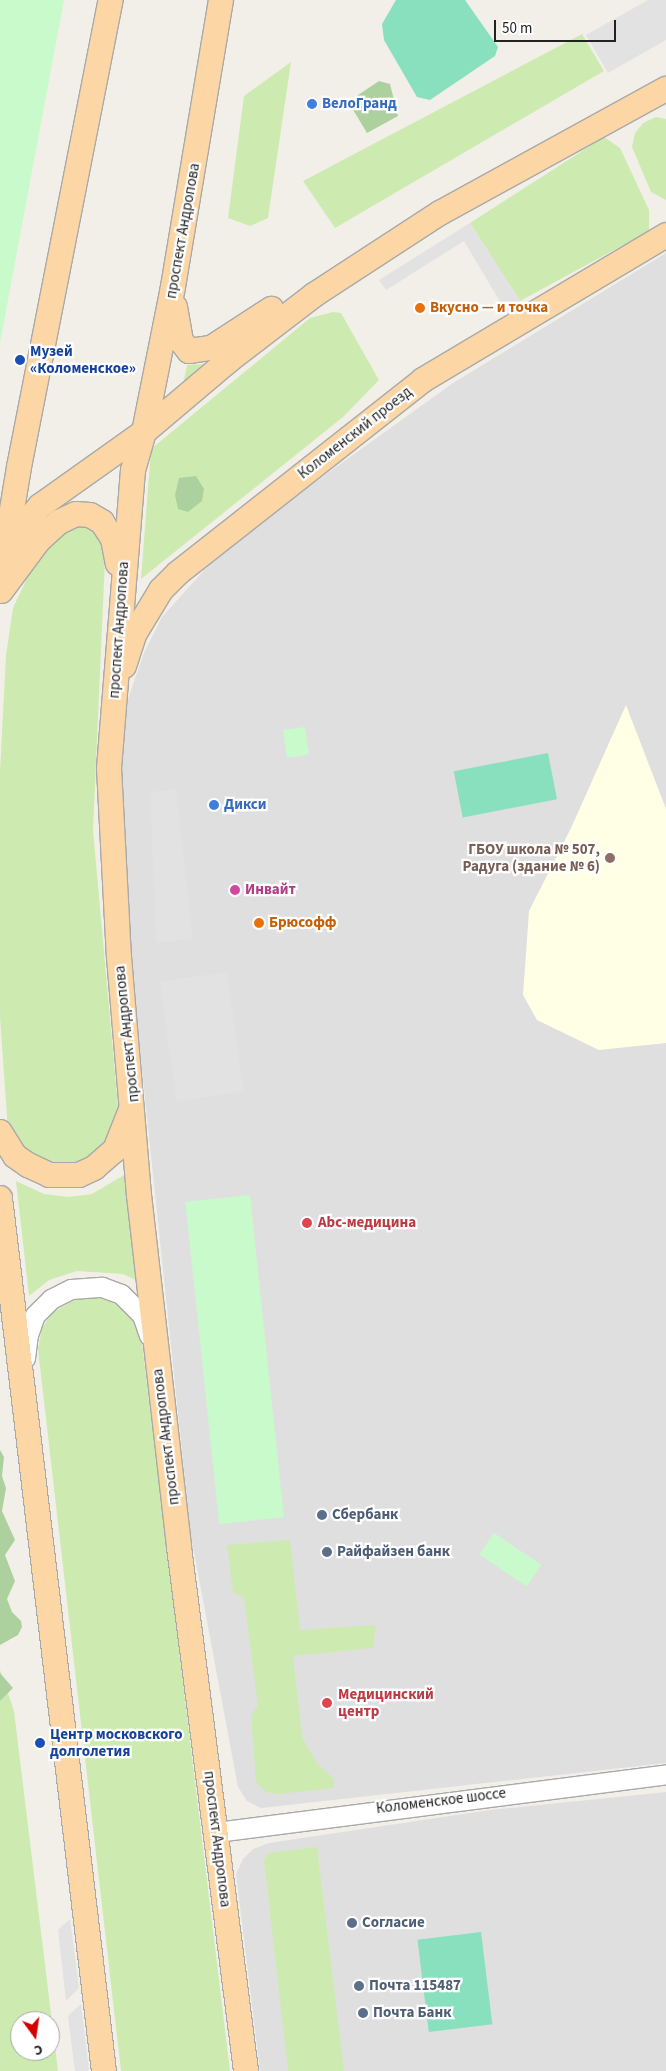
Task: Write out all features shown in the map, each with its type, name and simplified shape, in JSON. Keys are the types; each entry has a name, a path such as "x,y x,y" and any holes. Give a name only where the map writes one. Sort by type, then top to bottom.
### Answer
{"main road":[{"path":"0,582 111,0"},
{"name":"проспект Андропова","path":"221,0 173,287 144,432 133,470 122,580 109,768 119,957 134,1102 139,1195 157,1357 246,2071"},
{"path":"6,547 40,506 144,432 228,361 314,295 440,213 666,89"},
{"name":"Коломенский проезд","path":"113,698 136,634 161,590 178,573 423,380 666,235"},
{"path":"173,287 178,331 189,351 211,348 295,294 314,295"},
{"path":"0,592 39,540 68,517 82,514 96,517 109,531 122,580"},
{"path":"0,1132 15,1156 28,1165 49,1175 79,1175 94,1168 114,1150 134,1102"},
{"path":"0,1198 104,2071"}],"street":[{"path":"22,1387 31,1324 51,1299 71,1289 102,1287 129,1300 142,1315 157,1357"},
{"name":"Коломенское шоссе","path":"216,1832 666,1774"}],"shaded area":[{"path":"648,0 666,0 666,40 608,73 586,35"},
{"path":"470,223 520,301 505,310 464,241 386,290 379,280"},
{"path":"666,253 666,1763 261,1808 247,1801 238,1787 191,1536 127,927 121,814 123,738 128,699 144,653 162,617 225,547 453,383"},
{"name":"ГБОУ школа № 507, Радуга (здание № 6)","path":"626,705 666,809 666,1043 599,1050 537,1020 523,995 529,911 571,828"},
{"path":"176,789 193,939 156,943 150,792"},
{"path":"227,972 244,1092 177,1101 160,981"},
{"path":"666,1792 666,2071 260,2071 236,1874 243,1859 253,1849 269,1843 490,1810"},
{"path":"70,1919 79,1988 66,2001 58,1930"},
{"path":"81,2004 89,2071 75,2071 68,2016"}],"green space":[{"path":"0,0 64,0 0,343"},
{"path":"396,0 465,0 498,47 495,56 430,100 417,97 384,40 382,24"},
{"path":"582,34 604,71 335,228 303,181"},
{"path":"291,62 268,218 250,226 228,218 244,96"},
{"path":"379,81 390,84 398,116 367,133 352,108 355,97"},
{"path":"656,117 666,119 666,200 651,192 632,147 635,133 643,123"},
{"path":"604,137 620,148 649,210 649,231 520,301 470,223"},
{"path":"333,312 341,313 379,380 343,417 141,579 151,449 310,318"},
{"path":"204,364 192,379 184,380 187,365"},
{"path":"196,476 204,489 202,501 188,512 178,509 175,495 179,478"},
{"path":"70,526 93,526 103,538 105,560 93,830 119,1118 117,1130 86,1163 57,1166 26,1156 8,1131 0,1017 0,772 6,655 13,608 35,561"},
{"path":"305,727 309,755 287,758 283,730"},
{"path":"548,753 557,799 463,817 454,771"},
{"path":"129,1172 138,1281 123,1274 77,1271 49,1280 29,1296 16,1181 44,1194 69,1197 92,1194"},
{"path":"250,1195 284,1517 219,1524 185,1202"},
{"path":"80,1297 98,1297 121,1306 134,1319 141,1335 230,2071 121,2071 38,1349 42,1328 52,1313"},
{"path":"0,1450 4,1457 2,1476 6,1488 2,1511 15,1540 5,1555 15,1581 7,1599 12,1612 21,1621 22,1627 18,1635 0,1645"},
{"path":"494,1533 541,1565 527,1586 479,1555"},
{"path":"290,1540 300,1630 376,1625 373,1648 293,1656 302,1737 316,1762 334,1779 334,1788 279,1794 266,1792 256,1782 251,1715 258,1706 244,1598 233,1592 227,1545"},
{"path":"0,1670 14,1711 51,2011 10,2011 10,2061 57,2061 58,2071 0,2071"},
{"path":"0,1673 13,1688 0,1701"},
{"path":"317,1847 344,2071 288,2071 264,1860 268,1853"},
{"path":"481,1932 492,2024 429,2032 417,1940"}],"place":[{"name":"ВелоГранд","path":"312,104"},
{"name":"Вкусно — и точка","path":"420,308"},
{"name":"Музей «Коломенское»","path":"20,360"},
{"name":"Дикси","path":"214,805"},
{"name":"ГБОУ школа № 507, Радуга (здание № 6)","path":"610,858"},
{"name":"Инвайт","path":"235,890"},
{"name":"Брюсофф","path":"259,923"},
{"name":"Abc-медицина","path":"307,1223"},
{"name":"Сбербанк","path":"322,1515"},
{"name":"Райфайзен банк","path":"327,1552"},
{"name":"Медицинский центр","path":"327,1703"},
{"name":"Центр московского долголетия","path":"40,1743"},
{"name":"Согласие","path":"352,1923"},
{"name":"Почта 115487","path":"359,1986"},
{"name":"Почта Банк","path":"363,2013"}]}
